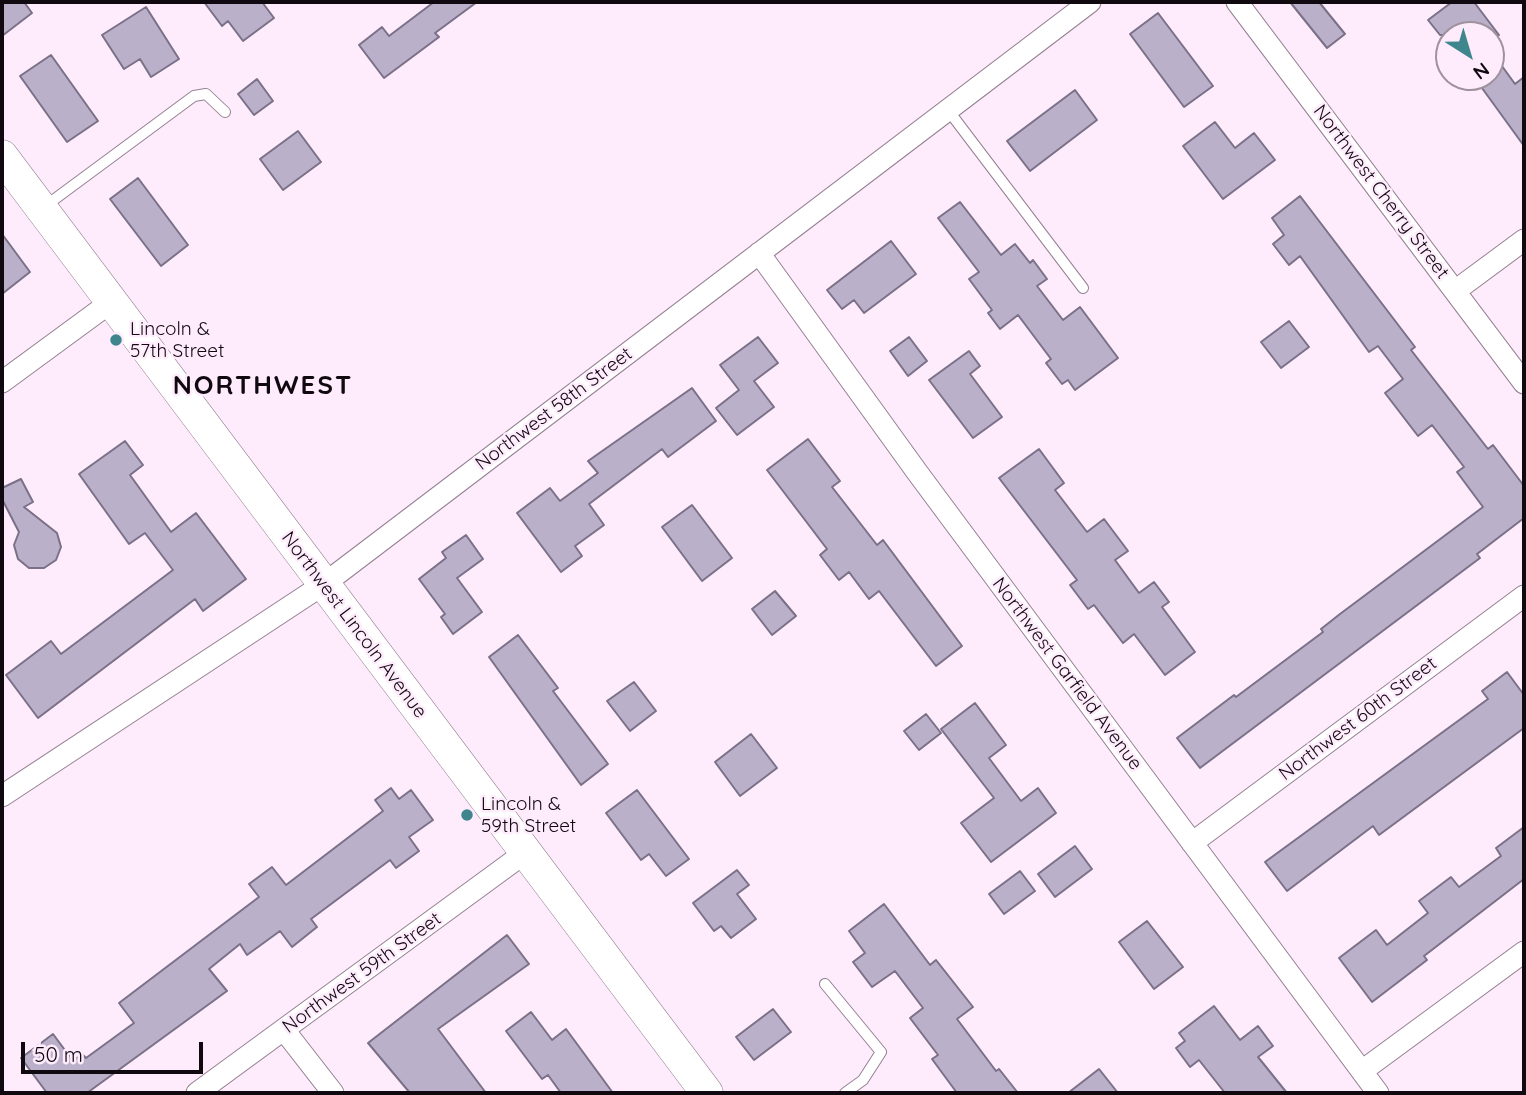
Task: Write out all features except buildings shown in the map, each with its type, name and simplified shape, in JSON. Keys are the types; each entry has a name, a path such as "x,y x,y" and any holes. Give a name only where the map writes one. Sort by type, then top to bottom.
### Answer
{"street":[{"name":"Northwest 58th Street","path":"2,796 324,584 1090,2"},
{"name":"Northwest Cherry Street","path":"1237,2 1524,383"},
{"name":"Northwest Lincoln Avenue","path":"5,169 41,209 707,1093"},
{"path":"1455,291 1524,240"},
{"name":"Northwest Garfield Avenue","path":"759,253 1378,1093"},
{"path":"2,382 111,302"},
{"name":"Northwest 60th Street","path":"1192,843 1524,596"},
{"name":"Northwest 59th Street","path":"197,1093 526,852"},
{"path":"1362,1071 1524,952"},
{"path":"284,1030 333,1093"}],"lane":[{"path":"41,209 194,96 206,94 225,111"},
{"path":"948,110 1083,288"},
{"path":"825,984 881,1052 863,1080 845,1093"}],"place":[{"name":"Lincoln & 57th Street","path":"116,340"},
{"name":"Lincoln & 59th Street","path":"467,815"}],"district":[{"name":"NORTHWEST","path":"263,386"}]}
